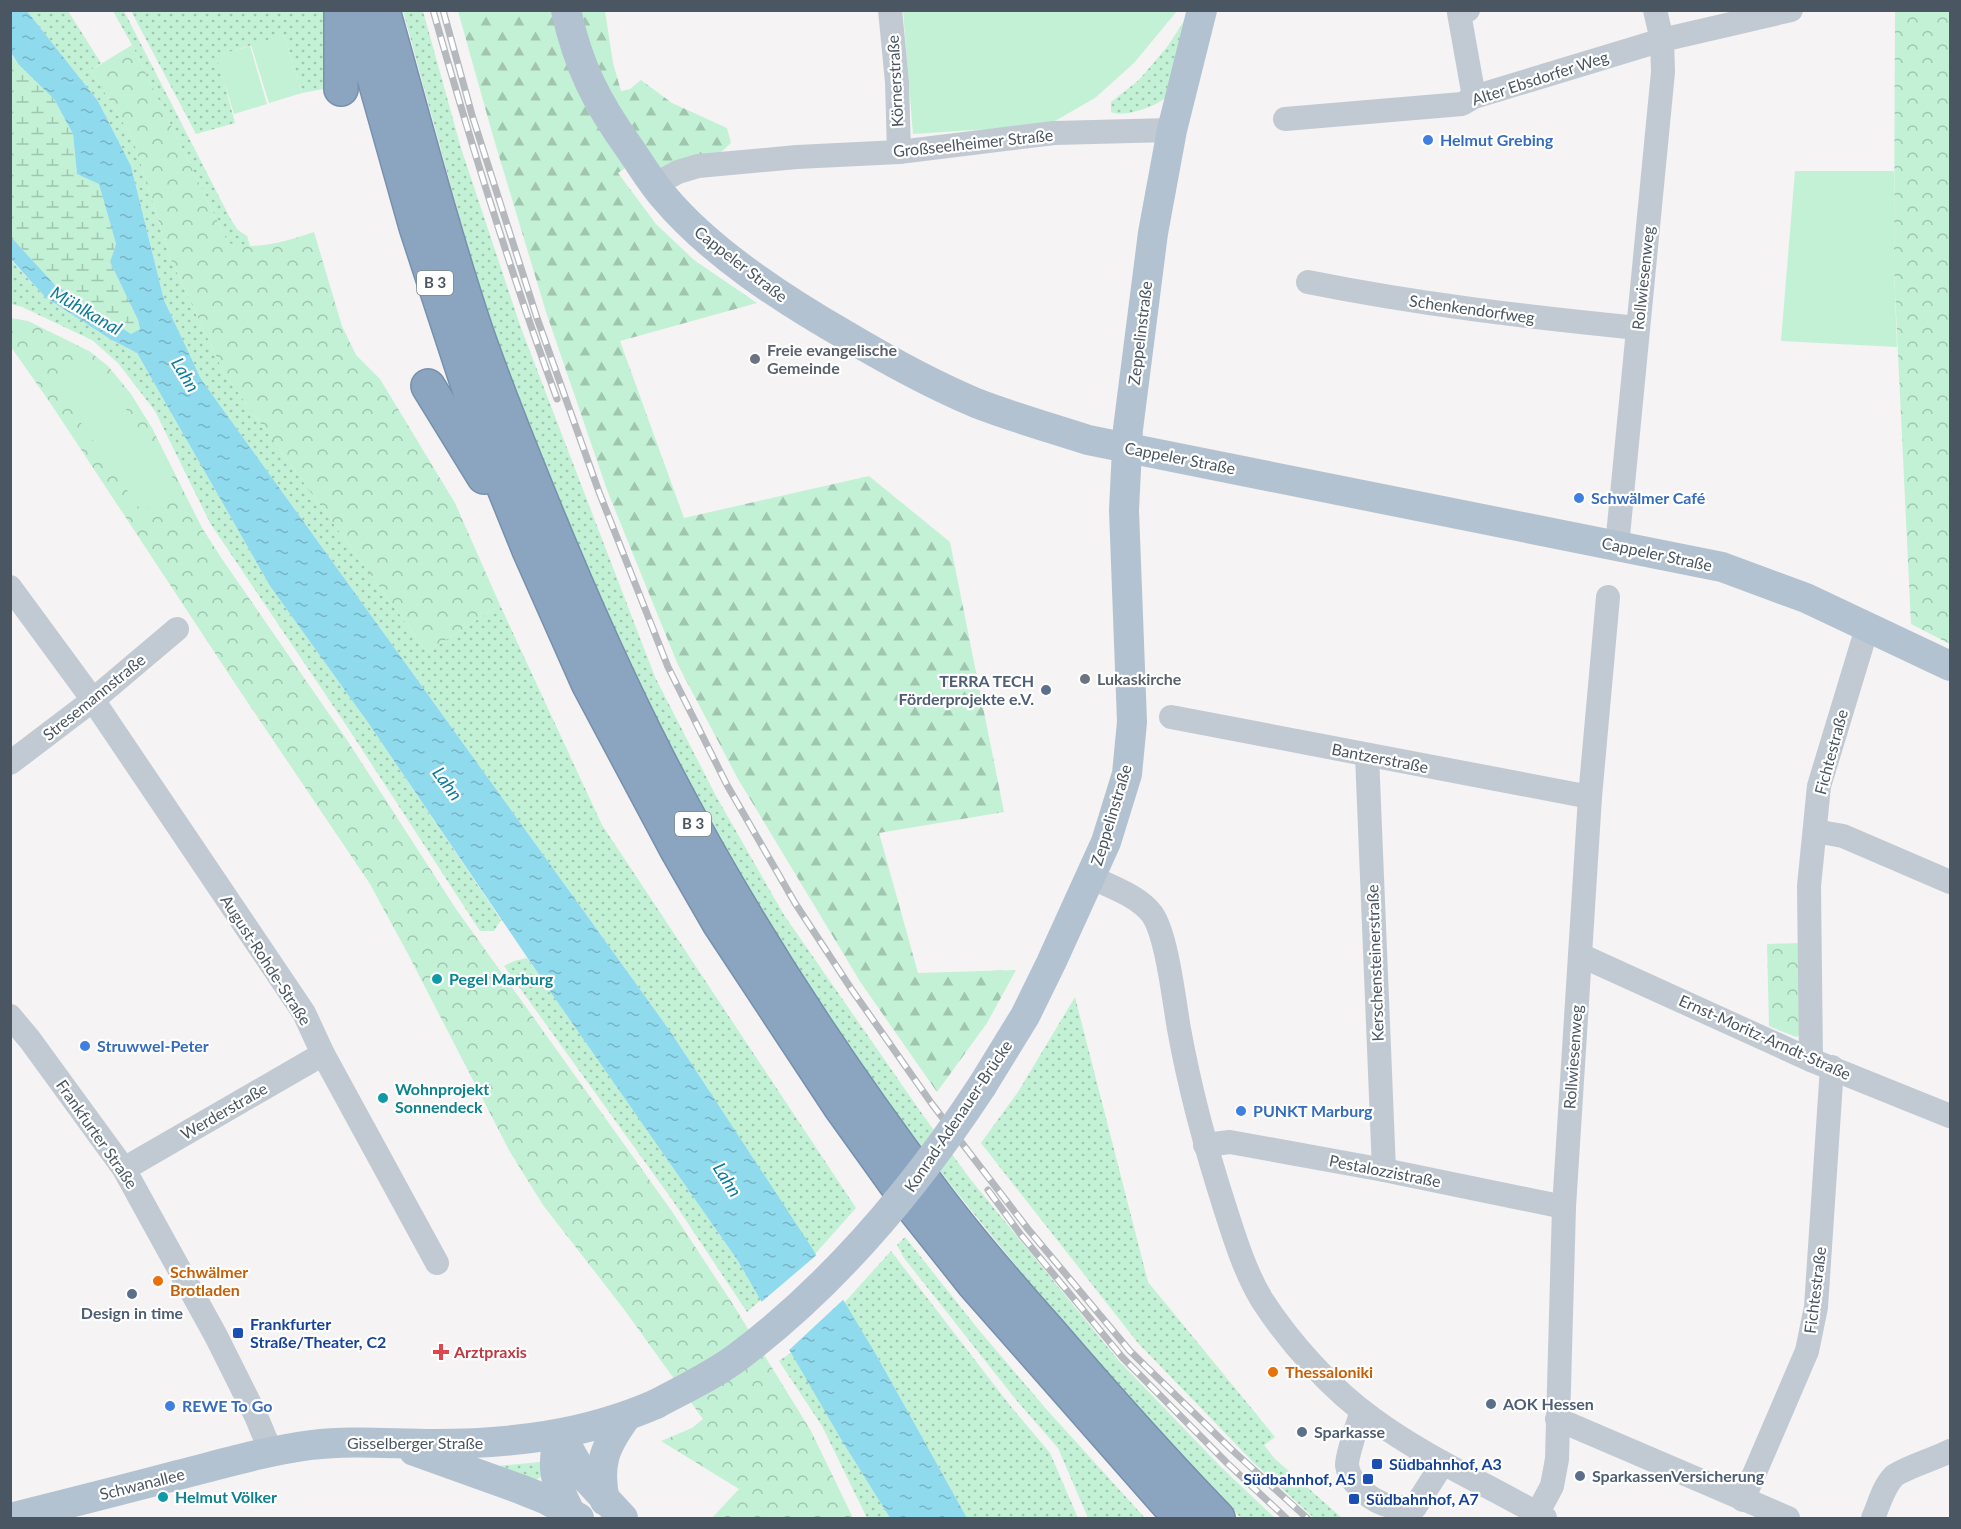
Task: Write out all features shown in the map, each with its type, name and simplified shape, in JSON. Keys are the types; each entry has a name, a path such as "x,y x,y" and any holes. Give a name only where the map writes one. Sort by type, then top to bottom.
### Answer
{"highway":[{"path":"341,10 342,89"},
{"name":"B 3","path":"355,10 420,238 491,456 529,550 588,683 677,850 719,923 841,1108 907,1200 973,1283 1157,1503 1180,1518"},
{"name":"B 3","path":"384,10 476,332 520,448 574,582 657,757 702,839 798,1000 932,1192 1149,1447 1218,1518"},
{"path":"428,386 529,550"}],"main road":[{"name":"Cappeler Straße","path":"566,10 571,36 597,100 647,174 687,221 746,271 809,315 889,361 977,403 1088,440 1722,567 1806,597 1950,666"},
{"path":"1172,130 1202,10"},
{"name":"Zeppelinstraße","path":"1091,877 1106,842 1124,784 1131,742 1124,510 1127,448 1153,233 1172,130"},
{"name":"Konrad-Adenauer-Brücke","path":"627,1416 700,1381 738,1357 810,1298 907,1192 982,1086 1025,1016 1091,877"},
{"path":"614,1510 601,1483 602,1462 614,1433 627,1416"},
{"name":"Gisselberger Straße","path":"271,1452 313,1445 481,1444 522,1440 560,1434 627,1416"},
{"path":"560,1434 584,1476 614,1510"},
{"path":"560,1434 555,1456 555,1477 574,1515"},
{"path":"394,1443 520,1489 574,1515"},
{"name":"Schwanallee","path":"13,1518 271,1452"}],"street":[{"name":"Körnerstraße","path":"891,10 897,82 898,152"},
{"path":"1468,10 1459,13 1474,97"},
{"name":"Rollwiesenweg","path":"1617,546 1663,72 1662,40 1655,10"},
{"name":"Alter Ebsdorfer Weg","path":"1285,119 1462,104 1474,97 1662,40 1791,10"},
{"name":"Großseelheimer Straße","path":"647,174 678,172 699,166 797,157 898,152 1054,134 1172,130"},
{"name":"Schenkendorfweg","path":"1308,282 1377,296 1519,316 1638,328"},
{"name":"August-Rohde-Straße","path":"10,587 93,700 304,1013 323,1054 436,1263"},
{"name":"Rollwiesenweg","path":"1541,1516 1552,1486 1557,1459 1564,1207 1590,797 1608,597"},
{"name":"Fichtestraße","path":"1743,1500 1807,1351 1816,1307 1822,1063 1809,886 1819,786 1868,628"},
{"name":"Stresemannstraße","path":"10,763 93,700 177,629"},
{"name":"Bantzerstraße","path":"1171,717 1590,797"},
{"name":"Kerschensteinerstraße","path":"1367,755 1384,1170"},
{"path":"1815,831 1843,836 1950,882"},
{"name":"Zeppelinstraße","path":"1091,877 1142,904 1158,924 1163,940 1179,1032 1205,1145 1244,1264 1261,1299 1294,1344 1362,1411 1443,1463 1541,1516"},
{"name":"Ernst-Moritz-Arndt-Straße","path":"1580,956 1822,1063 1950,1116"},
{"name":"Frankfurter Straße","path":"10,1016 124,1169 216,1336 256,1416 271,1452"},
{"name":"Werderstraße","path":"124,1169 323,1054"},
{"name":"Pestalozzistraße","path":"1205,1145 1230,1143 1384,1170 1564,1207"},
{"path":"1362,1411 1347,1462 1355,1483 1374,1501 1413,1511 1443,1463"},
{"path":"1557,1419 1788,1518"},
{"path":"1873,1518 1894,1476 1939,1458 1950,1451"}],"green space":[{"path":"27,11 68,11 101,63 91,70 133,139 171,260 224,373 427,652 500,605 602,825 856,1208 815,1254 670,1031 201,379 164,300 131,166 98,101"},
{"path":"113,11 124,11 231,220 238,230 247,236 250,246 243,247 228,243 132,45"},
{"path":"131,11 327,11 328,88 302,93 284,35 217,56 235,123 196,134"},
{"path":"403,11 423,11 461,148 521,328 655,677 716,796 784,915 925,1118 971,1180 1119,1361 1221,1467 1275,1518 1241,1518 1125,1394 1021,1272 898,1115 796,971 709,827 641,696 523,415 472,263"},
{"path":"458,11 605,11 613,63 621,91 630,89 641,80 672,103 727,128 731,143 721,152 659,171 647,153 618,173 656,224 694,260 757,303 620,341 684,518 869,476 950,542 1004,812 879,833 918,973 1016,970 987,1023 937,1092 861,983 738,779 678,665 607,490 546,312"},
{"path":"903,11 1177,11 1134,63 1095,98 1048,125 913,134"},
{"path":"1895,11 1950,11 1950,644 1911,624 1894,270"},
{"path":"1190,12 1168,96 1141,110 1124,113 1111,112 1111,102 1139,80 1167,47"},
{"path":"284,35 302,93 269,103 251,45"},
{"path":"132,45 228,243 260,245 282,242 314,232 342,326 356,355 380,379 455,503 500,605 427,652 224,373 171,260 133,139 91,70"},
{"path":"250,46 267,104 234,114 216,56"},
{"path":"10,53 54,99 73,134 77,174 99,183 116,244 110,262 138,320 140,329 131,335 55,285 11,237"},
{"path":"1795,171 1894,171 1897,347 1781,341"},
{"path":"10,259 45,297 110,339 137,353 270,586 369,724 501,920 494,931 480,931 350,731 210,523 155,411 118,363 92,340 11,304"},
{"path":"10,318 28,321 89,351 108,366 131,394 152,428 202,528 222,559 347,740 456,909 671,1210 734,1306 811,1431 853,1518 712,1518 739,1489 661,1441 692,1428 703,1419 623,1308 543,1205 510,1152 370,884 11,347"},
{"path":"90,356 179,487 142,512 53,382"},
{"path":"1799,943 1800,1035 1796,1037 1769,1026 1767,944"},
{"path":"527,958 738,1261 761,1300 747,1312 673,1201 504,966"},
{"path":"1075,997 1148,1282 1275,1437 1264,1445 1275,1459 1342,1518 1314,1518 1254,1463 1138,1343 981,1143 1018,1092"},
{"path":"905,1237 978,1329 1047,1410 1145,1518 1088,1518 1058,1448 1017,1401 904,1258 897,1245"},
{"path":"891,1251 1012,1408 1050,1453 1078,1518 967,1518 877,1356 844,1303"},
{"path":"792,1352 842,1441 890,1518 867,1518 822,1426 779,1361"},
{"path":"540,1462 544,1475 534,1481 487,1467"}],"water":[{"path":"11,11 27,11 98,101 131,166 164,300 201,379 670,1031 812,1248 877,1356 967,1518 890,1518 842,1441 738,1261 554,997 369,724 270,586 137,353 110,339 45,297 11,259 11,237 55,285 131,334 140,329 138,320 110,262 116,244 99,184 77,174 73,134 54,99 19,65 11,53"}],"pier":[{"path":"819,1253 845,1298 788,1351 759,1304"}],"railway":[{"path":"433,10 491,206 557,399"},
{"path":"443,10 472,115 537,318 599,492 668,667 727,785 795,903 852,990 932,1104 1028,1229 1130,1351 1231,1449 1307,1518"},
{"path":"988,1190 1021,1235 1122,1357 1227,1463 1286,1518"}],"place":[{"name":"Helmut Grebing","path":"1428,140"},
{"name":"Freie evangelische Gemeinde","path":"755,359"},
{"name":"Schwälmer Café","path":"1579,498"},
{"name":"Lukaskirche","path":"1085,679"},
{"name":"TERRA TECH Förderprojekte e.V.","path":"1046,690"},
{"name":"Pegel Marburg","path":"437,979"},
{"name":"Struwwel-Peter","path":"85,1046"},
{"name":"Wohnprojekt Sonnendeck","path":"383,1098"},
{"name":"PUNKT Marburg","path":"1241,1111"},
{"name":"Schwälmer Brotladen","path":"158,1281"},
{"name":"Design in time","path":"132,1294"},
{"name":"Frankfurter Straße/Theater, C2","path":"238,1333"},
{"name":"Arztpraxis","path":"441,1352"},
{"name":"Thessaloniki","path":"1273,1372"},
{"name":"AOK Hessen","path":"1491,1404"},
{"name":"REWE To Go","path":"170,1406"},
{"name":"Sparkasse","path":"1302,1432"},
{"name":"Südbahnhof, A3","path":"1377,1464"},
{"name":"SparkassenVersicherung","path":"1580,1476"},
{"name":"Südbahnhof, A5","path":"1368,1479"},
{"name":"Helmut Völker","path":"163,1497"},
{"name":"Südbahnhof, A7","path":"1354,1499"}],"water label":[{"name":"Mühlkanal","path":"86,311"},
{"name":"Lahn","path":"185,375"},
{"name":"Lahn","path":"447,784"},
{"name":"Lahn","path":"727,1180"}]}
